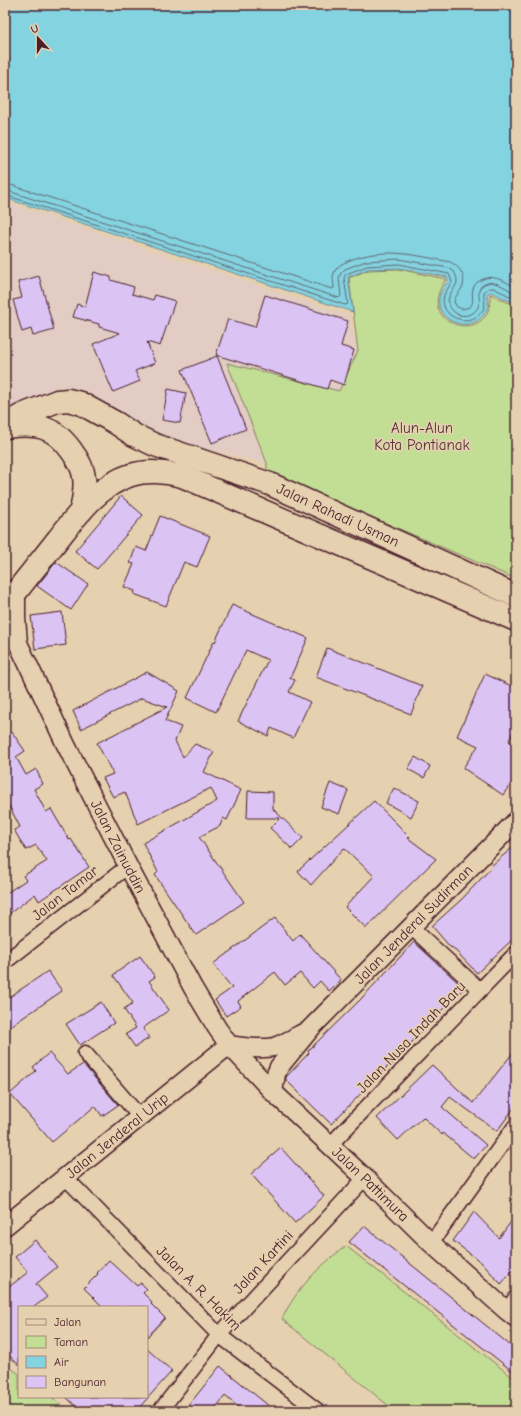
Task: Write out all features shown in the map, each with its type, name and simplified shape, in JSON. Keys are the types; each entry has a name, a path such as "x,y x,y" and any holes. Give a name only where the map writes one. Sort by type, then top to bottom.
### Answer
{"highway":[{"name":"Jalan Rahadi Usman","path":"5,426 22,414 57,401 68,400 80,403 134,435 155,445 270,484 516,596"},
{"path":"5,426 34,425 46,428 57,434 66,443 78,460 84,477 85,490 81,511"},
{"name":"Jalan Rahadi Usman","path":"9,595 81,511 99,493 112,484 130,475 144,472 156,472 182,476 516,620"}],"street":[{"name":"Jalan Zainuddin","path":"9,595 16,618 12,638 128,866 207,1012 229,1045"},
{"name":"Jalan Jenderal Sudirman","path":"273,1092 276,1074 279,1067 311,1028 516,821"},
{"name":"Jalan Tamar","path":"5,962 128,866"},
{"path":"412,927 480,990"},
{"name":"Jalan Nusa Indah Baru","path":"330,1145 516,953"},
{"name":"Jalan Jenderal Sudirman","path":"229,1045 260,1048 273,1047 288,1042 311,1028"},
{"name":"Jalan Pattimura","path":"229,1045 273,1092 365,1178 431,1243 513,1309"},
{"name":"Jalan Jenderal Urip","path":"8,1219 65,1178 229,1045"},
{"path":"85,1053 140,1117"},
{"path":"431,1243 516,1125"},
{"name":"Jalan A. R. Hakim","path":"65,1178 219,1334 318,1411"},
{"name":"Jalan Kartini","path":"160,1411 219,1334 365,1178"}],"shaded area":[{"path":"5,202 349,316 358,351 339,391 227,363 267,463 169,441 61,385 5,414"}],"green space":[{"name":"Alun-Alun Kota Pontianak","path":"398,269 446,279 438,296 438,308 443,317 452,323 462,326 473,325 482,319 489,309 490,294 516,306 516,579 267,472 267,463 227,363 339,391 358,351 349,278 368,270"},
{"path":"346,1246 516,1380 516,1398 505,1411 395,1411 282,1319 301,1288 318,1270"},
{"path":"5,1364 18,1373 18,1398 52,1398 70,1411 5,1411"}],"water":[{"path":"5,5 516,5 516,304 491,292 487,294 488,307 481,318 474,323 456,323 448,319 442,313 439,304 440,294 448,281 447,277 399,268 368,269 348,277 353,312 5,198"}],"building":[{"path":"94,272 111,277 111,280 134,287 132,294 153,300 155,295 175,301 160,346 147,342 155,363 135,371 140,381 113,392 93,344 120,333 99,327 99,324 73,317 77,304 85,307"},
{"path":"39,276 54,330 33,336 31,329 22,332 13,300 22,298 18,282"},
{"path":"265,295 348,321 341,346 354,350 344,385 330,380 327,389 216,355 228,319 255,327"},
{"path":"217,356 246,429 212,443 182,370"},
{"path":"168,389 186,393 180,423 162,420"},
{"path":"121,496 143,515 97,569 75,551"},
{"path":"160,516 210,536 197,567 184,562 166,606 134,594 135,591 124,587 134,564 130,563 136,547 146,551"},
{"path":"56,562 88,584 71,610 37,586"},
{"path":"232,605 308,638 290,678 295,680 289,692 310,702 293,738 271,728 268,736 238,721 268,660 246,650 216,712 187,698"},
{"path":"62,612 66,645 35,649 31,616"},
{"path":"327,648 422,686 411,714 316,677"},
{"path":"147,672 179,691 165,721 181,727 175,741 183,757 195,744 214,752 204,772 241,790 227,820 223,818 220,826 199,837 244,902 196,935 155,875 158,872 143,843 217,801 211,788 138,824 125,792 113,797 103,778 113,774 97,743 167,707 142,698 81,729 73,711"},
{"path":"485,674 516,688 516,724 509,741 516,745 516,776 503,795 463,768 478,746 457,736"},
{"path":"12,732 25,751 16,757 26,775 36,769 43,784 34,789 46,812 51,809 69,840 71,839 89,867 39,901 35,894 5,917 5,894 26,880 23,876 47,861 36,845 26,850 14,830 20,827 5,798 5,736"},
{"path":"415,757 430,766 424,778 408,769"},
{"path":"330,783 348,790 339,814 321,807"},
{"path":"394,788 419,801 411,817 386,803"},
{"path":"248,791 273,792 273,809 303,838 292,849 270,828 280,818 247,818"},
{"path":"374,801 410,837 408,838 436,859 366,928 345,907 374,876 344,848 311,885 298,871"},
{"path":"512,848 516,853 516,936 477,973 452,947 451,948 432,926 462,899 492,867 491,866"},
{"path":"275,918 293,941 300,934 341,980 329,991 320,981 313,988 300,973 285,985 275,972 238,1001 241,1006 226,1016 215,1000 232,988 213,964"},
{"path":"414,942 464,988 390,1066 389,1065 331,1124 286,1080 286,1077 309,1053 308,1051 360,1000"},
{"path":"140,956 155,977 149,981 169,1010 143,1028 149,1038 135,1047 126,1034 136,1028 124,1009 133,1003 113,975"},
{"path":"48,971 62,991 5,1030 5,1000"},
{"path":"101,1002 114,1023 80,1045 66,1024"},
{"path":"516,1049 516,1105 497,1131 450,1097 442,1107 486,1145 474,1159 443,1133 442,1135 423,1117 398,1140 377,1118 432,1065 473,1103"},
{"path":"49,1053 68,1074 83,1064 118,1105 102,1116 95,1106 52,1142 10,1094 36,1071 33,1067"},
{"path":"281,1148 324,1196 295,1223 251,1174"},
{"path":"474,1212 499,1238 516,1215 516,1267 501,1284 481,1262 453,1241"},
{"path":"364,1226 516,1350 516,1374 349,1242"},
{"path":"35,1240 57,1267 36,1284 47,1297 35,1306 18,1306 18,1364 5,1352 5,1290 28,1272 15,1257"},
{"path":"109,1260 137,1286 141,1283 147,1289 143,1293 152,1302 151,1304 165,1318 148,1336 148,1306 102,1306 84,1288 98,1274 97,1273"},
{"path":"148,1350 172,1371 148,1398"},
{"path":"220,1366 275,1411 243,1411 225,1396 213,1411 184,1411"},
{"path":"67,1398 148,1398 136,1411 81,1411"}],"ferry route":[{"path":"5,49 10,61 5,81"}]}
